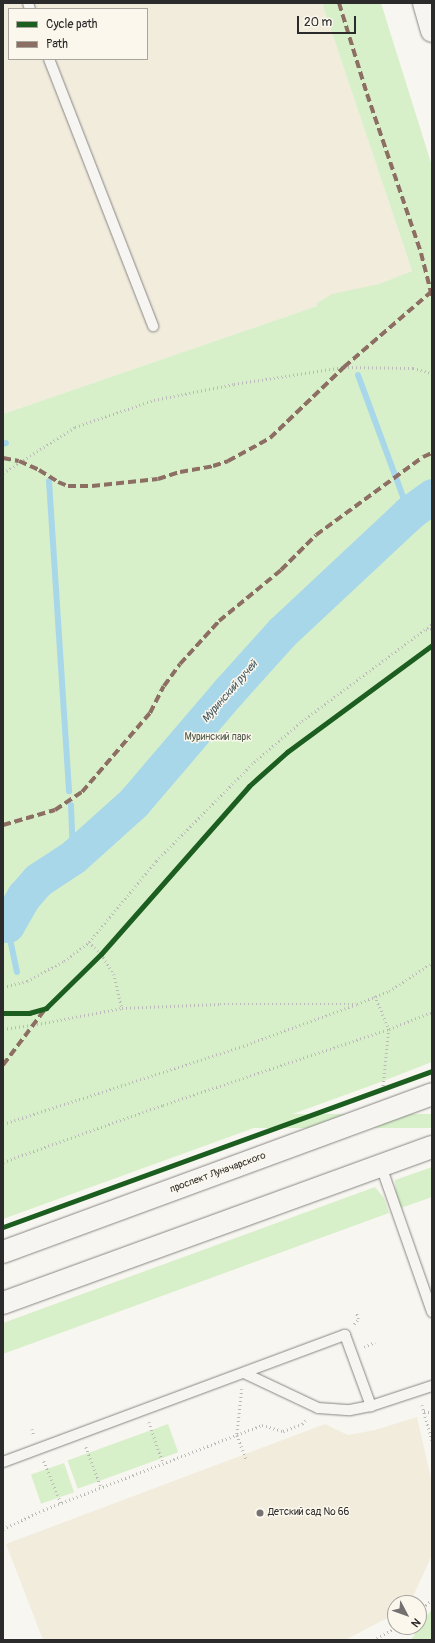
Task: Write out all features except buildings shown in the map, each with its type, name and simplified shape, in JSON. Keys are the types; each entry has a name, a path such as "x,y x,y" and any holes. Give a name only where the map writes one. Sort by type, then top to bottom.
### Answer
{"main road":[{"name":"проспект Луначарского","path":"3,1252 432,1094"},
{"path":"3,1303 432,1147"}],"lane":[{"path":"49,60 153,326"},
{"path":"381,1166 432,1312"},
{"path":"3,1462 345,1335 371,1406"},
{"path":"244,1373 318,1408 350,1410 371,1406 432,1386"}],"path":[{"path":"3,473 75,427 154,400 234,384 344,367 413,368 432,373"},
{"path":"3,987 26,981 64,961 89,942 156,861 254,762 302,721 432,624"},
{"path":"424,631 432,628"},
{"path":"89,942 101,954 114,974 122,1008"},
{"path":"96,959 106,949"},
{"path":"3,1124 243,1046 357,1004 395,987 432,963"},
{"path":"375,996 389,1029 383,1089"},
{"path":"3,1029 33,1025 122,1008 220,1004 357,1004"},
{"path":"3,1162 163,1105 389,1029 432,1012"},
{"path":"375,1092 390,1086"},
{"path":"244,1373 237,1435 246,1459"},
{"path":"418,1391 432,1441"},
{"path":"3,1529 61,1503 262,1425 283,1431 302,1424 318,1408"},
{"path":"144,1410 163,1464"},
{"path":"424,1411 432,1413"},
{"path":"32,1429 61,1503"},
{"path":"82,1433 101,1488"},
{"path":"373,1640 387,1632"}],"shaded area":[{"path":"3,3 322,3 412,271 375,286 3,414"},
{"name":"Детский сад № 66","path":"417,1417 432,1483 432,1555 414,1595 387,1595 387,1618 345,1640 43,1640 6,1544 325,1424 348,1435 375,1430"}],"green space":[{"name":"Муринский парк","path":"322,3 381,3 432,166 432,1062 3,1219 3,414 317,306 317,303 332,294 379,284 412,271"},
{"path":"3,1114 432,1114 432,1128 3,1128"},
{"path":"432,1167 432,1197 401,1208 396,1193 395,1180"},
{"path":"375,1187 384,1198 389,1213 3,1354 3,1323"},
{"path":"168,1424 178,1452 78,1489 67,1461"},
{"path":"64,1463 74,1492 41,1504 31,1474"},
{"path":"432,1610 432,1640 411,1640 414,1635 427,1635 428,1614"}],"waterway":[{"path":"358,375 409,513"},
{"path":"49,481 69,791"},
{"name":"Муринский ручей","path":"3,925 7,925 24,896 38,880 73,857 134,802 228,692 282,632 409,513 432,496"},
{"path":"71,805 73,857"},
{"path":"7,925 17,972"}],"marked path":[{"path":"339,3 367,94 421,253 432,296"},
{"path":"3,458 19,461 68,486 92,486 158,479 180,472 213,466 228,461 270,438 344,367 432,291"},
{"path":"3,825 55,810 82,792 150,713 164,686 180,664 219,621 281,570 316,535 423,457 432,453"},
{"path":"3,1065 46,1008"}],"cycle path":[{"path":"3,1013 29,1013 46,1008 101,954 249,786 287,752 432,645"},
{"path":"3,1227 432,1071"}],"place":[{"name":"Детский сад № 66","path":"260,1513"}]}
